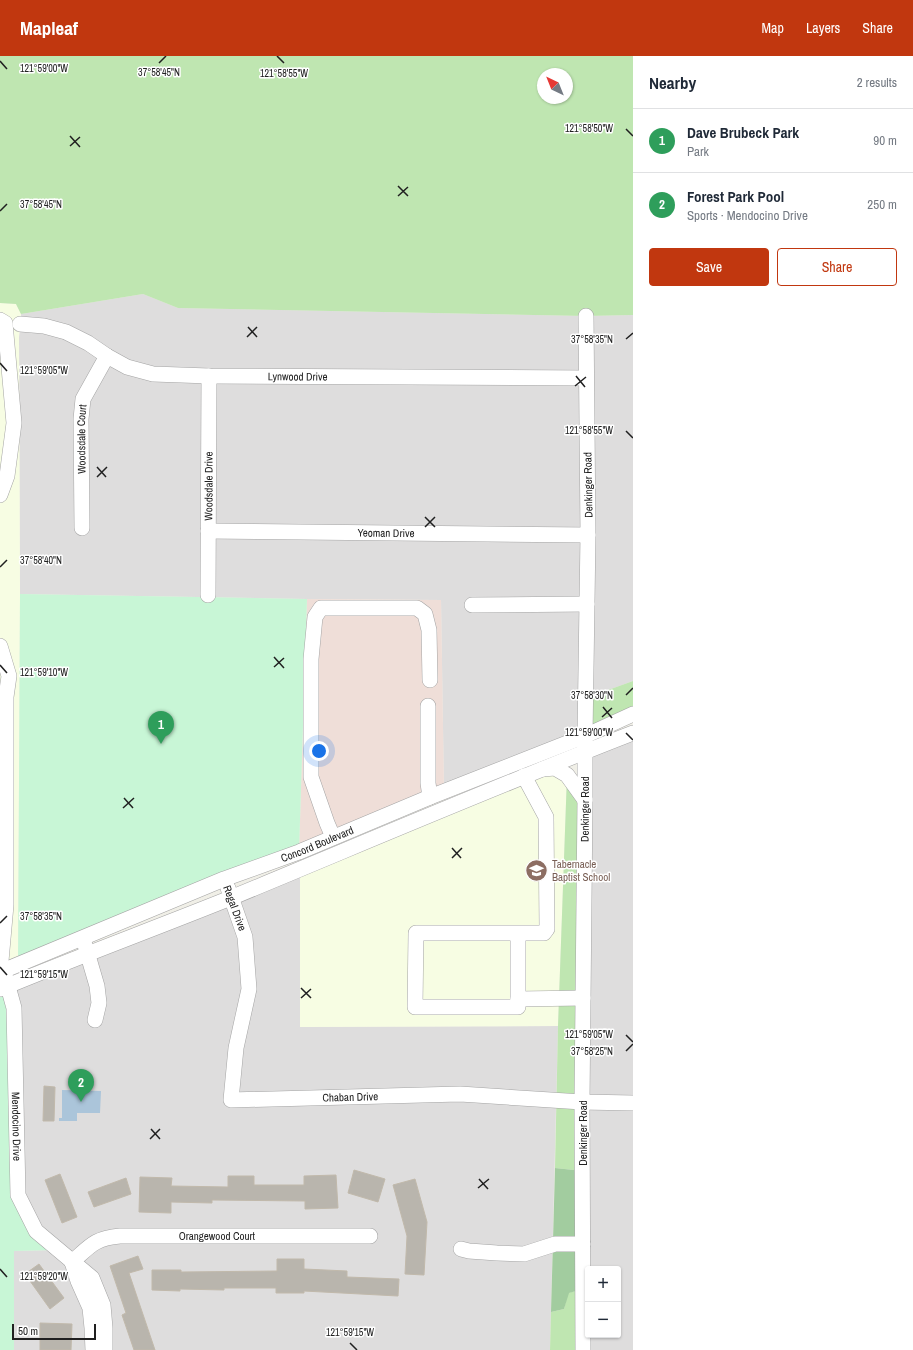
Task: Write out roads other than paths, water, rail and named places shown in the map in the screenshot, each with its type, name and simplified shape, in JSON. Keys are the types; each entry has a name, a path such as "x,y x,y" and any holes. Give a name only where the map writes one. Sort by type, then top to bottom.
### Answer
{"street":[{"name":"Denkinger Road","path":"583,1350 582,1102 588,535 586,316"},
{"path":"0,320 5,323 14,424 7,476 0,495"},
{"name":"Lynwood Drive","path":"20,324 44,326 66,332 88,343 127,367 153,374 209,376 586,378"},
{"name":"Woodsdale Court","path":"82,528 81,419 83,399 107,356"},
{"name":"Woodsdale Drive","path":"208,595 209,376"},
{"name":"Yeoman Drive","path":"208,531 588,535"},
{"path":"472,605 587,604"},
{"path":"333,837 311,777 311,659 315,617 321,608 417,608 425,614 429,630 430,680"},
{"name":"Mendocino Drive","path":"0,646 9,676 6,698 1,961 4,988 14,1008 18,1195 36,1231 92,1278 103,1305 106,1350"},
{"path":"428,706 428,783 430,797"},
{"name":"Concord Boulevard","path":"2,972 224,879 299,852 430,797 585,736 633,714"},
{"name":"Concord Boulevard","path":"4,988 232,897 538,769 633,733"},
{"path":"538,769 556,768 567,775 586,800"},
{"path":"518,933 518,1007 416,1007 416,933 487,933 518,933 544,933 547,929 546,817 524,776"},
{"name":"Regal Drive","path":"224,879 232,897 245,937"},
{"name":"Chaban Drive","path":"245,937 249,989 236,1048 231,1100 460,1094 582,1102 633,1103"},
{"path":"84,938 97,986 99,1003 95,1020"},
{"path":"518,999 583,998"},
{"name":"Orangewood Court","path":"72,1262 89,1246 105,1238 120,1236 370,1236"},
{"path":"461,1249 470,1251 524,1254 555,1244 583,1244"},
{"path":"72,1262 78,1281 90,1308 93,1350"}],"water":[{"path":"62,1090 101,1091 100,1113 77,1113 77,1121 59,1121 59,1118 62,1118"}],"place":[{"name":"Dave Brubeck Park","path":"161,744"},
{"name":"Tabernacle Baptist School","path":"537,870"},
{"name":"Forest Park Pool","path":"81,1102"}]}
